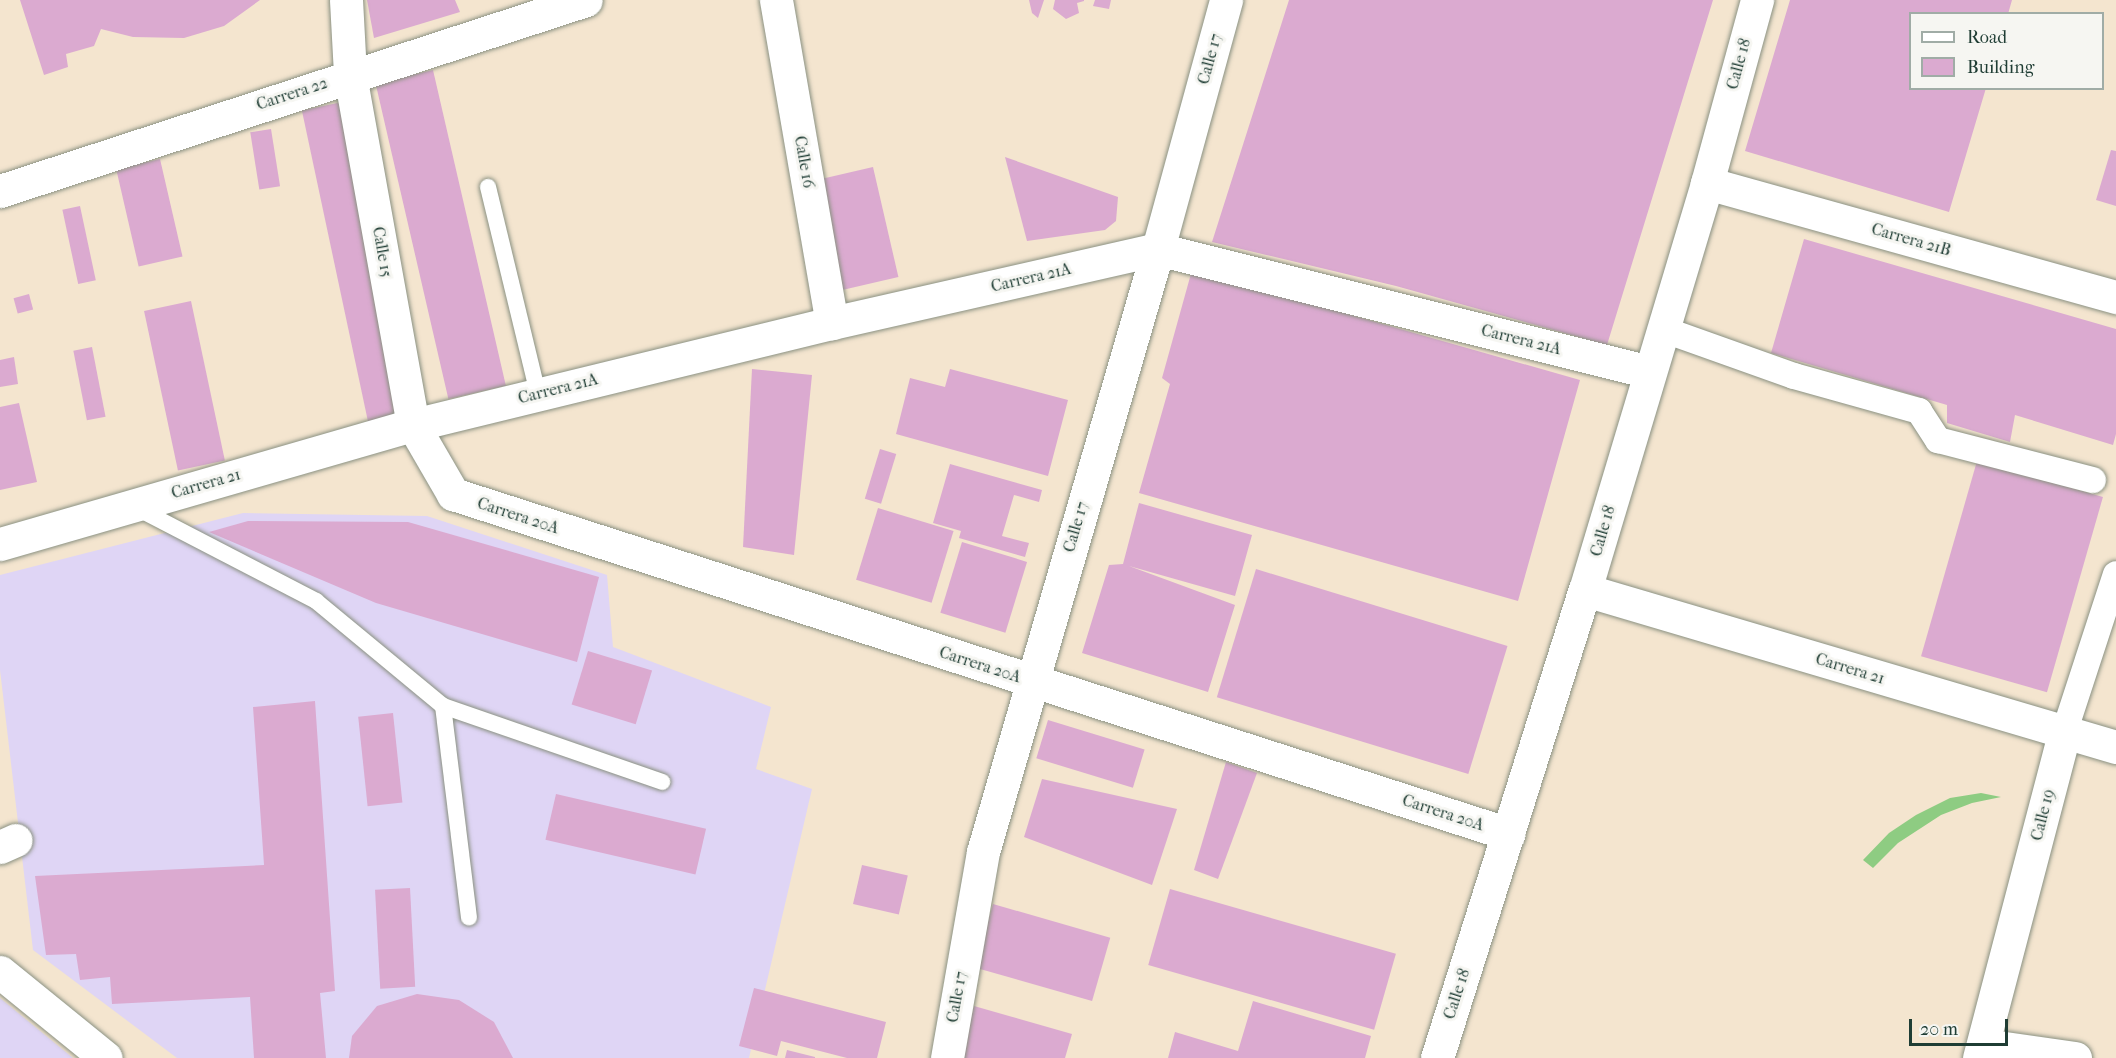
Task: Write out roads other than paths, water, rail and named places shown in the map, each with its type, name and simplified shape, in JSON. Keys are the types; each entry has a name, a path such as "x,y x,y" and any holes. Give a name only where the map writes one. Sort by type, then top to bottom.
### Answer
{"street":[{"name":"Calle 15","path":"346,0 350,75 412,425 453,494"},
{"name":"Carrera 22","path":"0,191 350,75 586,0"},
{"name":"Calle 16","path":"776,0 832,323"},
{"name":"Calle 17","path":"947,1058 983,852 1158,249 1226,0"},
{"name":"Calle 18","path":"1437,1058 1585,591 1707,183 1757,0"},
{"name":"Carrera 21B","path":"1707,183 2116,297"},
{"name":"Carrera 21A","path":"412,425 832,323 1158,249 1649,372"},
{"path":"1662,329 1794,376 1919,411 1938,440 2093,480"},
{"name":"Carrera 21","path":"0,544 412,425"},
{"name":"Carrera 20A","path":"453,494 1031,682 1509,834"},
{"name":"Calle 19","path":"1982,1052 2064,733 2116,574"},
{"name":"Carrera 21","path":"1585,591 2116,747"},
{"path":"0,972 106,1058"},
{"path":"1982,1052 2075,1058"}],"lane":[{"path":"488,187 538,394"},
{"path":"133,506 316,601 443,706 662,782"},
{"path":"443,706 469,917"}]}
